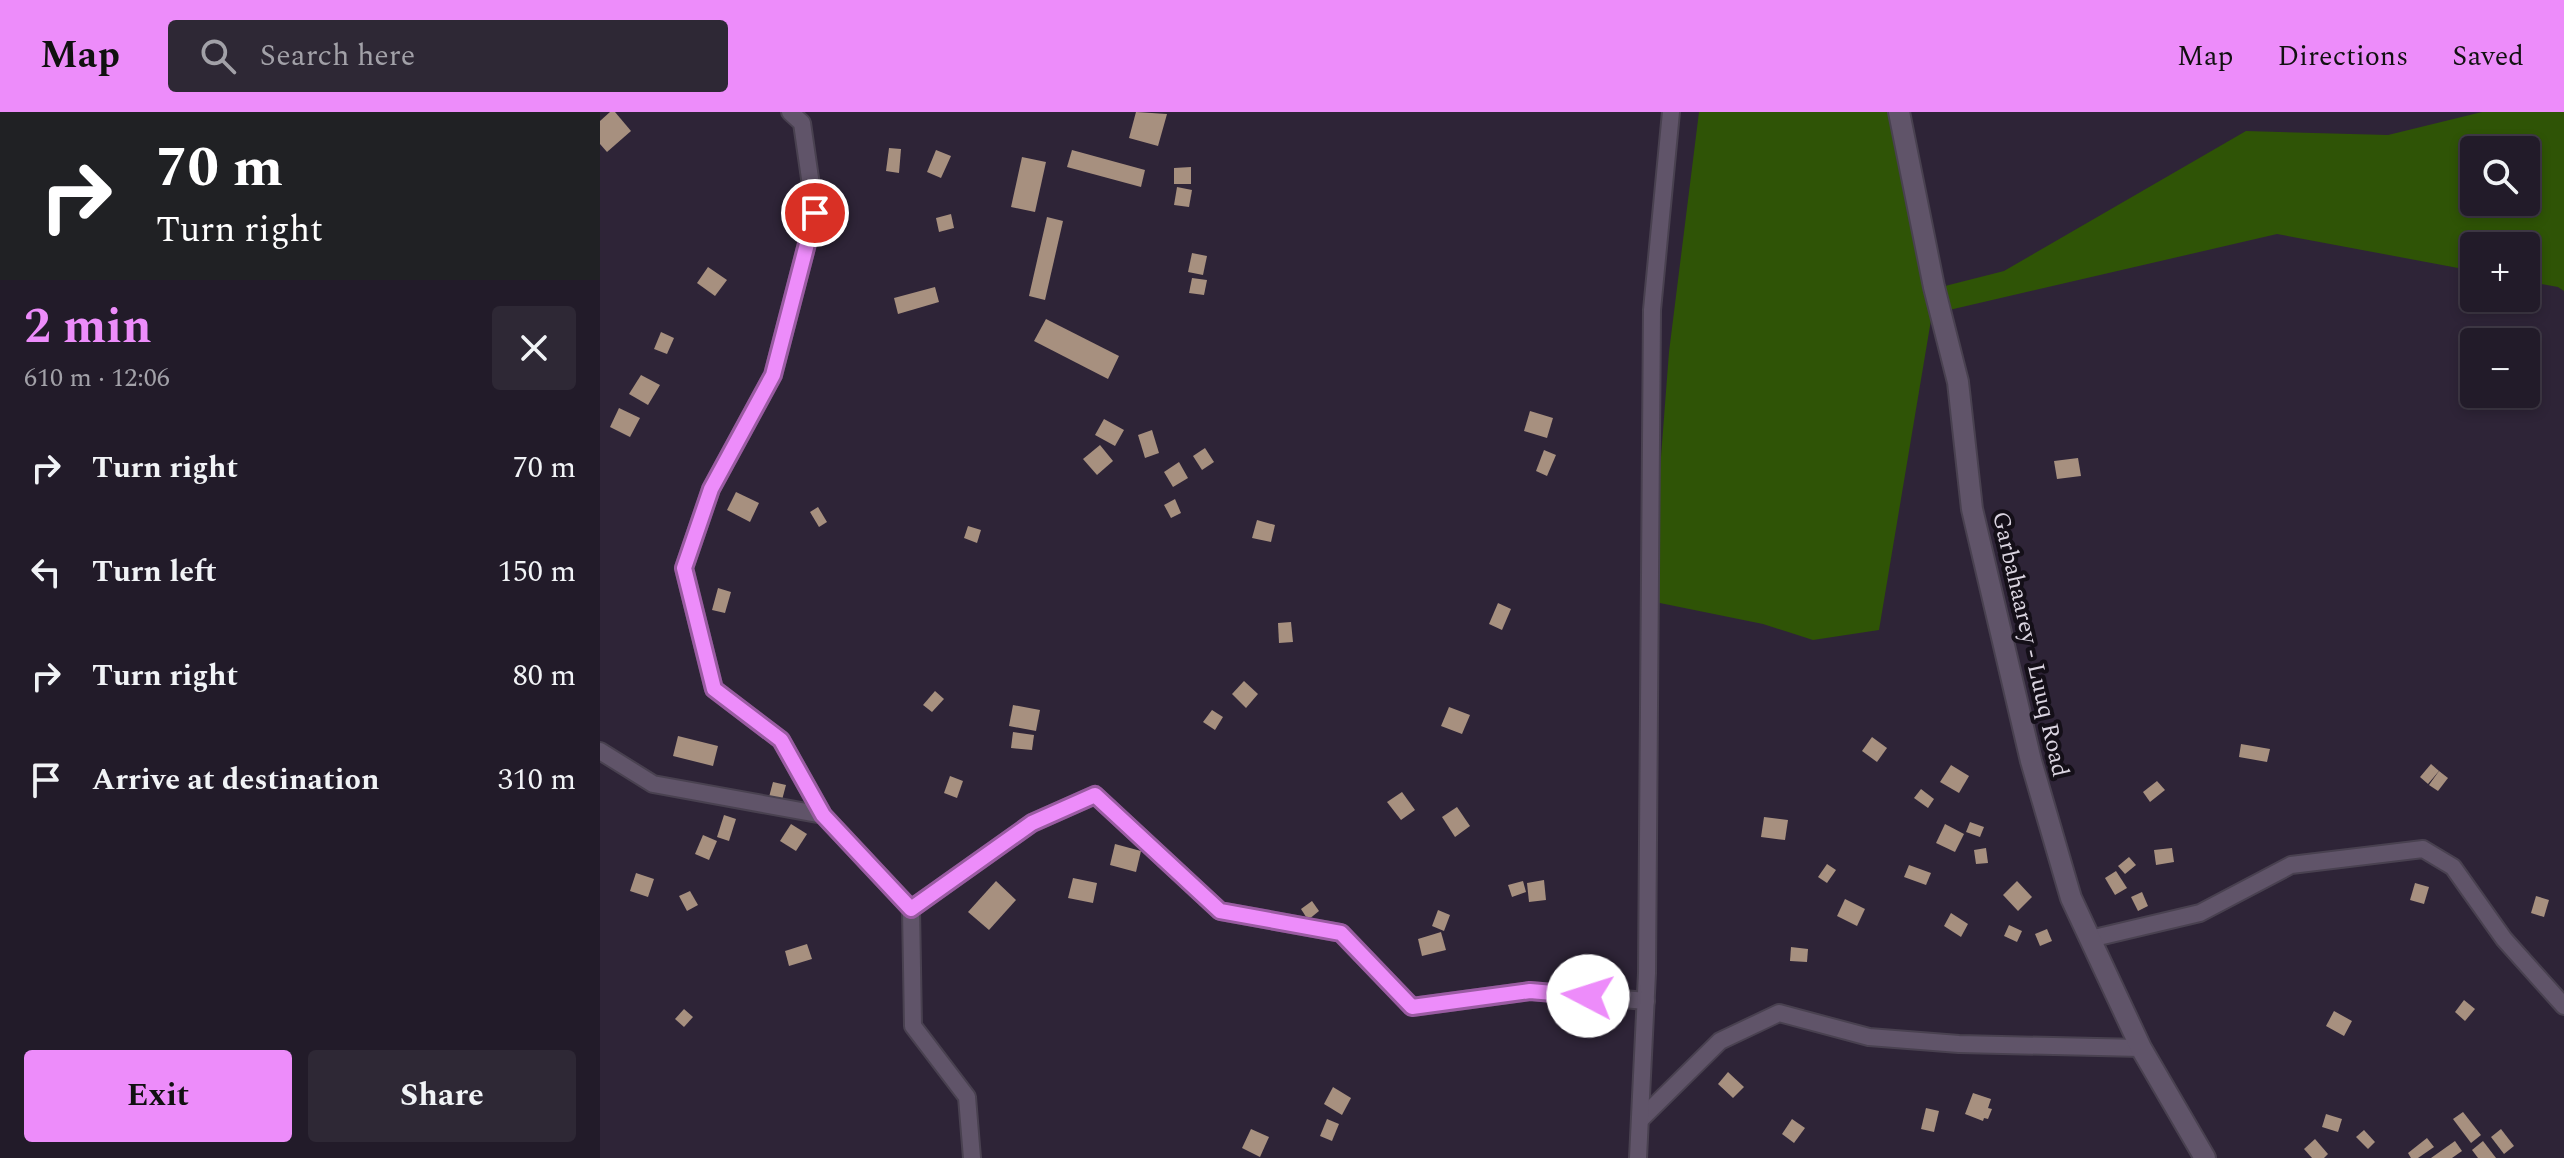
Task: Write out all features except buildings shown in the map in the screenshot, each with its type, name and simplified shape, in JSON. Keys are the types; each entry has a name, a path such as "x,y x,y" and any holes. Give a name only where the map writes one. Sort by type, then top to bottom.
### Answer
{"street":[{"path":"790,112 802,123 815,213 773,375 711,489 684,568 714,689 781,740 823,815 911,909 913,1026 967,1097 972,1158"},
{"path":"1638,1158 1646,1001 1652,310 1671,112"},
{"name":"Garbahaarey - Luuq Road","path":"1899,112 1934,287 1958,382 1972,509 2031,761 2071,898 2141,1048 2205,1158"},
{"path":"600,751 653,784 823,815"},
{"path":"911,909 1032,823 1095,795 1220,911 1341,933 1412,1007 1530,991 1646,1001"},
{"path":"2090,939 2200,913 2291,865 2423,849 2453,867 2504,939 2564,1006"},
{"path":"1640,1120 1720,1041 1779,1013 1869,1037 1959,1044 2141,1048"}],"green space":[{"path":"1699,112 1905,112 1945,286 2004,271 2246,131 2388,135 2482,112 2564,112 2564,291 2540,284 2540,232 2460,232 2460,268 2277,234 1932,314 1879,630 1813,640 1763,624 1650,601 1669,352"}],"route":[{"path":"815,213 773,375 711,489 684,568 714,689 781,740 823,815 911,909 1032,823 1095,795 1220,911 1341,933 1412,1007 1530,991 1588,996"}]}
